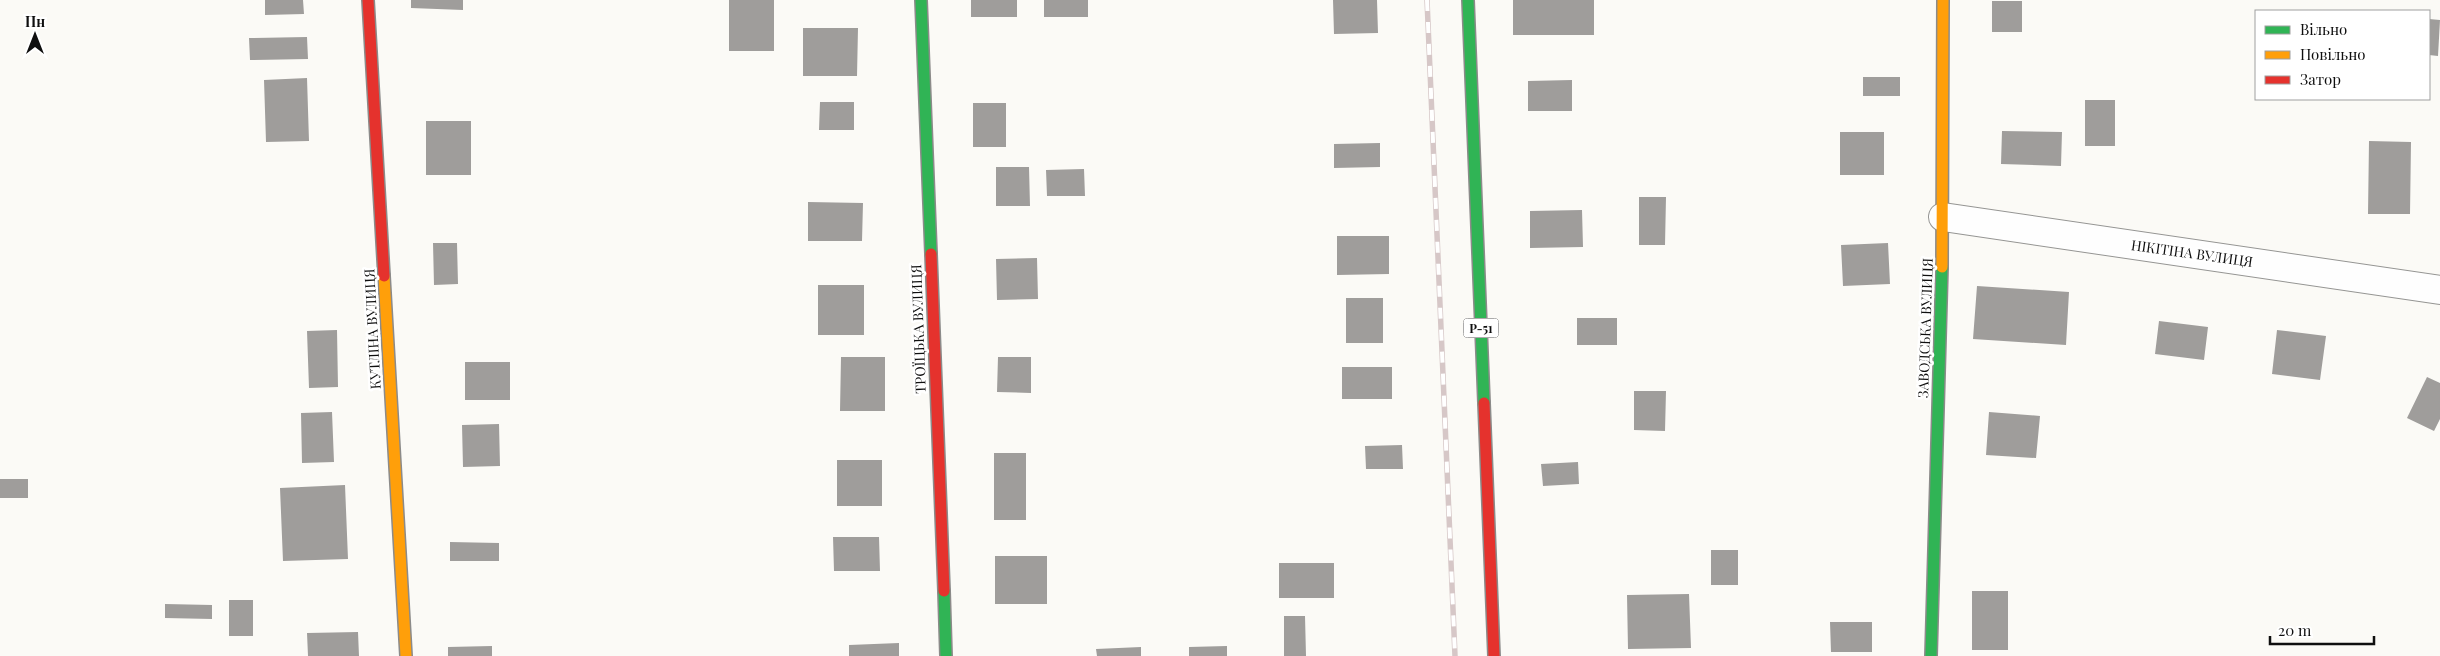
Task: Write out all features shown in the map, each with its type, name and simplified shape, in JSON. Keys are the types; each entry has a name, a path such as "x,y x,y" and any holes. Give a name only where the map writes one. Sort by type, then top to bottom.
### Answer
{"street":[{"name":"КУТЛІНА ВУЛИЦЯ","path":"368,0 406,656"},
{"name":"ТРОЇЦЬКА ВУЛИЦЯ","path":"921,0 946,656"},
{"name":"Р-51","path":"1468,0 1494,656"},
{"name":"ЗАВОДСЬКА ВУЛИЦЯ","path":"1931,656 1943,217 1943,0"},
{"name":"НІКІТІНА ВУЛИЦЯ","path":"1943,217 2440,290"}],"building":[{"path":"265,0 303,0 304,14 265,15"},
{"path":"411,0 463,0 463,10 411,8"},
{"path":"729,0 774,0 774,51 729,51"},
{"path":"971,0 1017,0 1017,17 971,17"},
{"path":"1044,0 1088,0 1088,17 1044,17"},
{"path":"1333,0 1377,0 1378,33 1334,34"},
{"path":"1513,0 1594,0 1594,35 1513,35"},
{"path":"1992,1 2022,1 2022,32 1992,32"},
{"path":"2430,19 2440,20 2438,56 2430,55"},
{"path":"803,28 858,28 857,76 803,76"},
{"path":"307,37 308,59 250,60 249,38"},
{"path":"1863,77 1900,77 1900,96 1863,96"},
{"path":"307,78 309,141 266,142 264,80"},
{"path":"1572,80 1572,111 1528,111 1528,81"},
{"path":"2085,100 2115,100 2115,146 2085,146"},
{"path":"820,102 854,102 854,130 819,130"},
{"path":"973,103 1006,103 1006,147 973,147"},
{"path":"426,121 471,121 471,175 426,175"},
{"path":"2002,131 2062,132 2061,166 2001,164"},
{"path":"1840,132 1884,132 1884,175 1840,175"},
{"path":"2369,141 2411,142 2410,214 2368,214"},
{"path":"1380,143 1380,167 1334,168 1334,144"},
{"path":"996,167 1029,167 1030,206 996,206"},
{"path":"1084,169 1085,196 1047,196 1046,170"},
{"path":"1639,197 1666,197 1665,245 1639,245"},
{"path":"808,202 863,203 862,241 808,241"},
{"path":"1582,210 1583,247 1530,248 1530,211"},
{"path":"1337,236 1389,236 1389,274 1337,275"},
{"path":"433,243 457,243 458,284 434,285"},
{"path":"1888,243 1890,284 1843,286 1841,245"},
{"path":"1037,258 1038,299 997,300 996,259"},
{"path":"818,285 864,285 864,335 818,335"},
{"path":"1977,286 2069,292 2066,345 1973,339"},
{"path":"1346,298 1383,298 1383,343 1346,343"},
{"path":"1577,318 1617,318 1617,345 1577,345"},
{"path":"2159,321 2208,327 2204,360 2155,354"},
{"path":"337,330 338,387 309,388 307,331"},
{"path":"2277,330 2326,336 2320,380 2272,374"},
{"path":"841,357 885,357 885,411 840,411"},
{"path":"998,357 1031,357 1031,393 997,392"},
{"path":"465,362 510,362 510,400 465,400"},
{"path":"1342,367 1392,367 1392,399 1342,399"},
{"path":"2427,377 2440,383 2440,419 2434,431 2407,418"},
{"path":"1634,391 1666,391 1665,431 1634,430"},
{"path":"332,412 334,462 302,463 301,413"},
{"path":"1989,412 2040,416 2036,458 1986,455"},
{"path":"499,424 500,466 463,467 462,425"},
{"path":"1402,445 1403,469 1366,469 1365,446"},
{"path":"994,453 1026,453 1026,520 994,520"},
{"path":"837,460 882,460 882,506 837,506"},
{"path":"1578,462 1579,484 1543,486 1541,464"},
{"path":"0,479 28,479 28,498 0,498"},
{"path":"345,485 348,559 283,561 280,488"},
{"path":"833,537 879,537 880,571 834,571"},
{"path":"450,542 499,543 499,561 450,561"},
{"path":"1711,550 1738,550 1738,585 1711,585"},
{"path":"995,556 1047,556 1047,604 995,604"},
{"path":"1279,563 1334,563 1334,598 1279,598"},
{"path":"1972,591 2008,591 2008,650 1972,650"},
{"path":"1689,594 1691,648 1628,649 1627,595"},
{"path":"229,600 253,600 253,636 229,636"},
{"path":"165,604 212,605 212,619 165,618"},
{"path":"1284,616 1305,616 1306,656 1284,656"},
{"path":"1830,622 1872,622 1872,652 1831,652"},
{"path":"358,632 359,656 308,656 307,633"},
{"path":"899,643 899,656 849,656 849,645"},
{"path":"492,646 492,656 448,656 448,647"},
{"path":"1227,646 1227,656 1189,656 1189,647"},
{"path":"1141,647 1141,656 1097,656 1096,649"}],"railway":[{"path":"1427,0 1455,656"}],"traffic: fast":[{"path":"921,0 931,254"},
{"path":"1468,0 1484,403"},
{"path":"1931,656 1942,267"},
{"path":"944,591 946,656"}],"traffic: slow":[{"path":"1942,267 1943,0"},
{"path":"384,276 406,656"}],"traffic: jam":[{"path":"368,0 384,276"},
{"path":"931,254 944,591"},
{"path":"1484,403 1494,656"}]}
